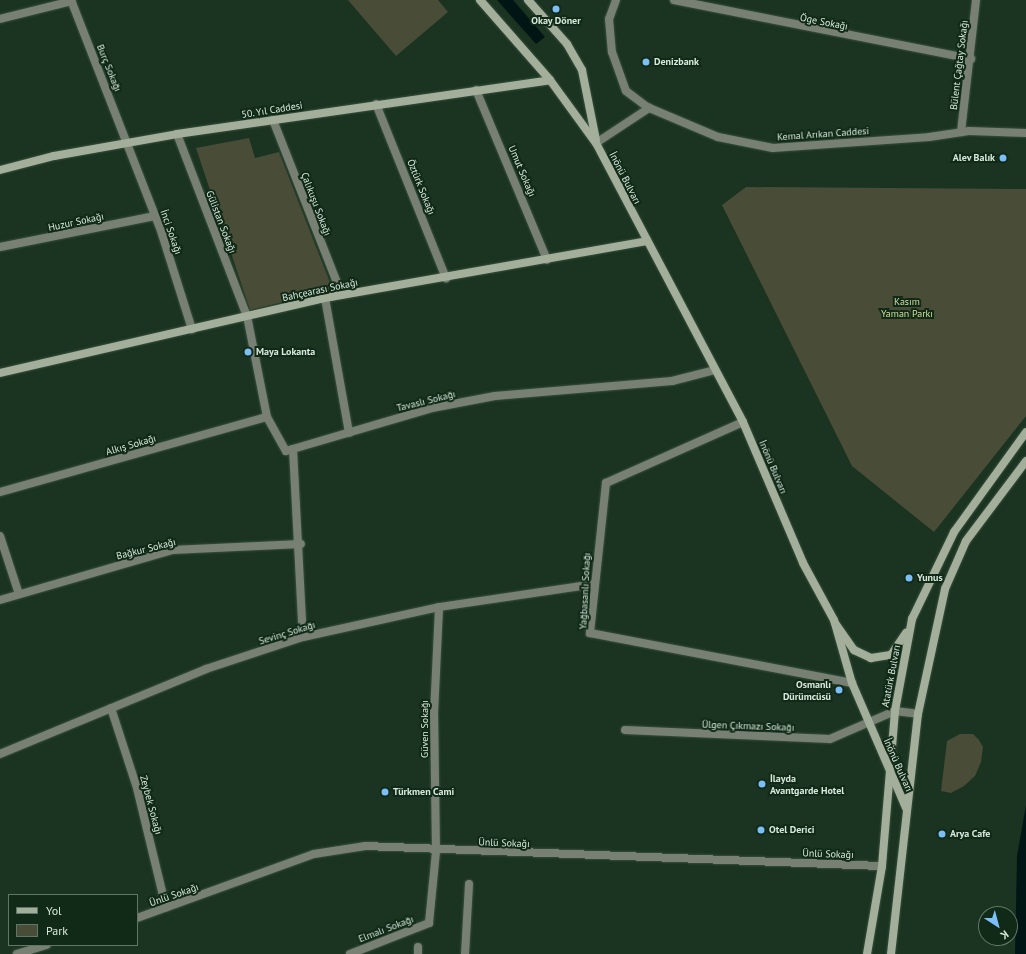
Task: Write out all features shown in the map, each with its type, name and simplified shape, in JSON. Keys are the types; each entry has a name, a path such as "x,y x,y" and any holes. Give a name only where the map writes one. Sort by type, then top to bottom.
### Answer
{"street":[{"name":"İnönü Bulvarı","path":"480,0 550,80 596,143 646,241 743,422 803,563 834,620 852,683 867,721 907,810"},
{"name":"İnönü Bulvarı","path":"528,0 567,44 582,70 596,143"},
{"name":"Kemal Arıkan Caddesi","path":"616,0 609,19 612,52 626,91 649,108 718,136 773,148 961,132 1026,132"},
{"name":"Öge Sokağı","path":"674,0 971,59"},
{"name":"Bülent Çağtay Sokağı","path":"961,132 971,59 976,0"},
{"path":"0,19 72,1"},
{"name":"Burç Sokağı","path":"72,1 128,143"},
{"name":"50. Yıl Caddesi","path":"0,170 177,134 550,80"},
{"name":"Umut Sokağı","path":"476,90 547,260"},
{"name":"Öztürk Sokağı","path":"376,104 446,278"},
{"path":"596,143 649,108"},
{"name":"Çalıkuşu Sokağı","path":"273,120 342,295"},
{"name":"Gülistan Sokağı","path":"177,134 247,316"},
{"name":"İnci Sokağı","path":"128,143 155,216 192,329"},
{"name":"Huzur Sokağı","path":"0,247 155,216"},
{"name":"Bahçearası Sokağı","path":"0,373 325,298 446,278 646,241"},
{"path":"325,298 349,433"},
{"path":"247,316 267,417 286,451 293,449 301,544 303,637"},
{"name":"Tavaslı Sokağı","path":"293,449 432,408 495,396 672,381 715,370"},
{"name":"Alkış Sokağı","path":"0,492 267,417"},
{"name":"Yağbasanlı Sokağı","path":"743,422 606,483 594,584 590,633 852,683"},
{"name":"Atatürk Bulvarı","path":"867,954 882,866 888,767 894,711 912,619 954,532 1026,432"},
{"path":"891,954 918,714 945,589 966,541 1026,461"},
{"path":"0,536 19,594"},
{"name":"Bağkur Sokağı","path":"0,600 172,550 301,544"},
{"name":"Sevinç Sokağı","path":"0,754 206,669 303,637 439,607 594,584"},
{"name":"Güven Sokağı","path":"436,851 434,714 439,607"},
{"path":"834,620 854,650 864,656 880,659 899,648 912,619"},
{"name":"Zeybek Sokağı","path":"111,708 137,788 166,908"},
{"path":"894,711 918,714"},
{"name":"Ülgen Çıkmazı Sokağı","path":"624,730 830,739 867,721 894,711"},
{"name":"Ünlü Sokağı","path":"138,918 314,854 365,846 436,851 882,866"},
{"name":"Elmalı Sokağı","path":"350,954 429,923 436,851"},
{"path":"465,954 468,884"},
{"path":"18,954 44,946"}],"green space":[{"path":"348,0 438,0 448,12 396,56"},
{"path":"249,138 255,158 279,152 333,290 250,310 196,148"},
{"name":"Kasım Yaman Parkı","path":"746,187 1026,189 1026,416 934,532 852,466 722,205"},
{"path":"960,734 973,734 979,740 983,747 981,762 975,776 964,786 951,793 941,791 947,741"}],"shaded area":[{"path":"497,0 513,0 545,37 536,44"},
{"path":"1026,805 1026,954 1015,954 1015,946 1018,946 1018,906 1016,906 1017,856"}],"place":[{"name":"Okay Döner","path":"556,9"},
{"name":"Denizbank","path":"646,62"},
{"name":"Alev Balık","path":"1003,158"},
{"name":"Maya Lokanta","path":"248,352"},
{"name":"Yunus","path":"909,578"},
{"name":"Osmanlı Dürümcüsü","path":"839,690"},
{"name":"İlayda Avantgarde Hotel","path":"762,784"},
{"name":"Türkmen Cami","path":"385,792"},
{"name":"Otel Derici","path":"761,830"},
{"name":"Arya Cafe","path":"942,834"}]}
